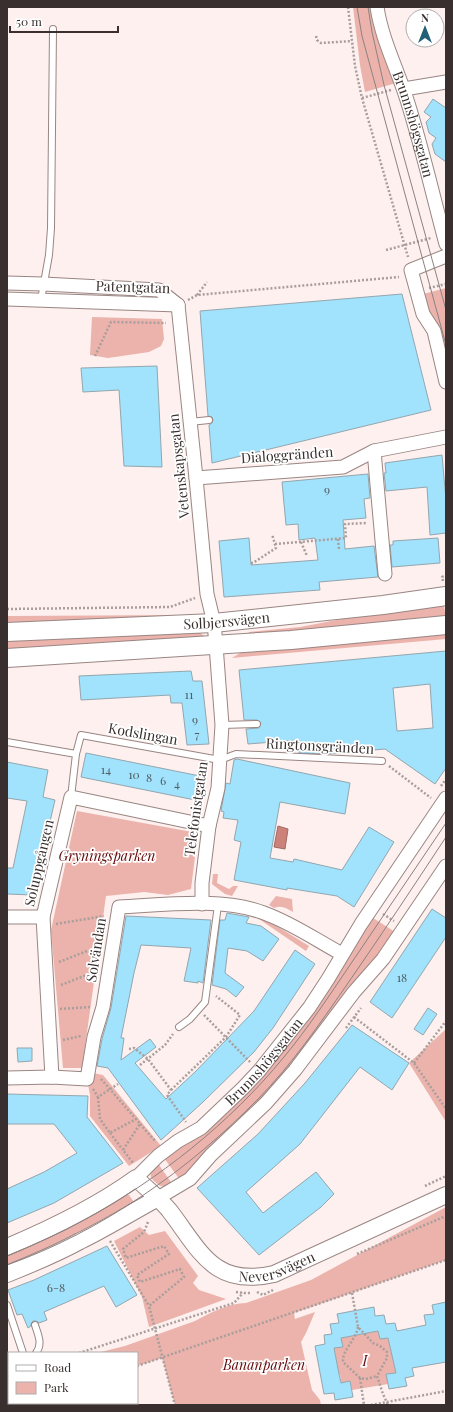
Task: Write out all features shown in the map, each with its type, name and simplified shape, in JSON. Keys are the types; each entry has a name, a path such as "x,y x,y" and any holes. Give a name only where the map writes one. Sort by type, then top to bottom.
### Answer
{"main road":[{"name":"Solbjersvägen","path":"7,632 214,623 383,605 446,596"},
{"name":"Solbjersvägen","path":"7,658 291,640 446,625"}],"street":[{"name":"Brunnshögsgatan","path":"377,7 379,21 386,45 404,89 446,244"},
{"path":"404,89 446,82"},
{"path":"446,256 411,270 423,314 434,331 446,382"},
{"name":"Patentgatan","path":"7,283 159,290 178,305"},
{"name":"Patentgatan","path":"7,299 178,305"},
{"name":"Vetenskapsgatan","path":"178,305 207,594 214,623"},
{"name":"Dialoggränden","path":"196,478 343,467 374,450 446,437"},
{"path":"374,450 385,574"},
{"name":"Telefonistgatan","path":"202,904 202,882 209,826 218,788 222,725 214,623"},
{"name":"Brunnshögsgatan","path":"7,1247 41,1233 77,1215 115,1193 136,1172 178,1141 201,1128 244,1088 309,1008 440,794"},
{"path":"71,797 209,826"},
{"name":"Soluppgången","path":"52,1077 43,921 71,797"},
{"name":"Brunnshögsgatan","path":"7,1274 44,1259 81,1241 190,1179 211,1155 266,1103 295,1070 354,992 383,959 446,866"},
{"path":"202,904 240,906 264,912 286,922 342,954"},
{"name":"Solvändan","path":"87,1078 94,1037 103,1007 119,907 202,904"},
{"path":"7,917 43,921"},
{"path":"7,1078 87,1078"},
{"name":"Neversvägen","path":"136,1172 208,1261 218,1268 240,1277 257,1278 274,1274 446,1195"}],"lane":[{"path":"41,300 49,255 51,228 53,29"},
{"path":"190,422 209,420"},
{"path":"222,725 257,724"},
{"name":"Kodslingan","path":"71,797 76,754 81,735 220,760"},
{"path":"7,742 76,754"},
{"name":"Ringtonsgränden","path":"220,760 236,754 382,761"},
{"path":"179,1027 190,1019 204,1002 218,905"},
{"path":"7,1305 22,1352"},
{"path":"35,1325 41,1343 40,1348 37,1352"}],"path":[{"path":"178,305 197,296 398,278 411,270 362,98 352,41 348,7"},
{"path":"316,36 317,40 321,43 352,41"},
{"path":"362,98 370,97 394,89 404,89"},
{"path":"386,250 410,242 433,238"},
{"path":"197,296 207,282"},
{"path":"95,356 110,322 180,322"},
{"path":"275,544 346,538 345,524 380,522"},
{"path":"250,563 276,548 272,534"},
{"path":"338,539 339,549"},
{"path":"301,542 307,556"},
{"path":"7,609 170,607 207,594"},
{"name":"Ringtonsgränden","path":"382,761 432,799"},
{"path":"429,804 432,799 440,794 446,780"},
{"path":"372,907 404,928"},
{"path":"43,921 118,913"},
{"path":"46,967 87,951 94,951"},
{"path":"47,990 84,976 91,976"},
{"path":"181,1128 187,1123 167,1095 226,1037 240,1015 216,996"},
{"path":"48,1010 86,1007"},
{"path":"199,1009 251,1064 247,1068"},
{"path":"354,1017 414,1063 446,1109"},
{"path":"414,1063 446,1021"},
{"path":"140,1065 165,1045 179,1027"},
{"path":"50,1044 81,1036"},
{"path":"129,1049 134,1048 148,1059 171,1090"},
{"path":"87,1078 98,1097 100,1119 123,1150 136,1172"},
{"path":"100,1079 151,1136"},
{"path":"98,1097 118,1084"},
{"path":"110,1133 136,1119"},
{"path":"123,1150 140,1124"},
{"path":"420,1189 446,1176"},
{"path":"148,1220 144,1232 123,1249 126,1258 164,1246 169,1254 137,1275 140,1282 180,1269 184,1277 149,1306"},
{"path":"108,1238 149,1306 175,1405"},
{"path":"138,1366 446,1260"},
{"path":"82,1352 234,1303 243,1293"},
{"path":"352,1293 358,1327 357,1335 347,1350 343,1358 343,1362 360,1378 364,1405"},
{"path":"358,1327 373,1343 380,1346 387,1352 387,1358 377,1376 366,1379 360,1378"},
{"path":"377,1376 388,1404"},
{"path":"371,1405 388,1404 446,1391"}],"green space":[{"path":"353,7 372,7 396,83 365,92"},
{"path":"446,288 446,361 423,294"},
{"path":"92,317 162,319 164,339 161,346 149,352 108,358 90,355"},
{"path":"444,606 446,619 248,634 249,632 300,627 358,616"},
{"path":"186,615 96,621 7,624 7,616"},
{"path":"194,631 206,637 7,650 7,638"},
{"path":"446,631 446,639 232,658 240,653"},
{"name":"Gryningsparken","path":"77,811 198,833 191,889 168,895 144,892 106,896 82,1068 63,1068 51,930"},
{"path":"213,874 218,874 217,883 229,889 233,886 238,886 232,896 225,894 212,884"},
{"path":"276,896 292,899 293,912 284,907 274,908 269,905"},
{"path":"370,916 395,932 319,1032 262,1100 180,1180 164,1158 250,1088"},
{"path":"260,917 309,946 306,951 259,919"},
{"path":"446,1029 446,1122 409,1063"},
{"path":"88,1072 103,1075 161,1146 129,1166 90,1116 90,1095 87,1079"},
{"path":"157,1162 173,1185 163,1187 151,1178 150,1171"},
{"path":"120,1195 129,1195 136,1205 7,1269 7,1251"},
{"name":"Bananparken","path":"446,1207 446,1260 294,1313 295,1319 315,1312 301,1342 312,1390 320,1400 321,1405 175,1405 162,1358 138,1366 138,1352 101,1352 125,1346 195,1321 226,1307 246,1303 311,1280"},
{"path":"140,1227 149,1235 165,1231 198,1276 193,1283 199,1290 226,1299 149,1327 142,1297 114,1241"},
{"name":"I","path":"378,1331 380,1339 388,1338 390,1346 399,1345 394,1364 396,1373 387,1375 388,1384 352,1390 350,1381 341,1383 340,1374 331,1376 328,1359 336,1357 334,1348 343,1347 341,1338"}],"shaded area":[{"path":"278,826 288,829 285,849 274,847"}],"building":[{"path":"433,99 446,108 446,162 435,154 432,144 436,138 429,133 426,122 431,117 424,112"},
{"path":"402,294 431,410 212,463 209,425 213,420 212,417 208,416 200,311"},
{"path":"157,366 162,467 124,466 119,390 83,392 81,368"},
{"path":"442,455 446,500 446,533 430,535 427,487 386,491 384,473 386,473 385,463"},
{"path":"368,474 370,498 364,499 366,518 343,520 345,549 374,546 378,577 319,582 320,590 224,597 219,541 249,538 251,565 318,560 315,538 299,540 298,524 286,525 282,482"},
{"path":"438,538 440,563 392,567 390,545 393,545 393,541"},
{"path":"446,651 446,768 435,784 385,749 325,754 299,753 298,740 248,744 246,729 259,728 261,723 257,720 244,720 239,670","holes":["430,684 433,728 397,731 393,688"]},
{"path":"191,671 193,681 202,681 209,744 187,745 182,703 171,703 170,695 81,700 79,676"},
{"path":"86,753 200,776 195,800 81,777"},
{"path":"237,759 350,783 345,814 280,802 270,858 293,862 294,859 342,870 369,827 394,842 354,907 337,896 287,888 287,890 234,880 241,842 234,840 238,820 223,818 224,812 221,811 226,783 230,784 234,760"},
{"path":"7,762 48,770 43,797 55,800 33,895 7,894 7,868 13,868 27,801 7,798"},
{"path":"432,909 446,918 446,937 392,1018 370,1002"},
{"path":"227,913 249,917 246,923 261,926 279,939 263,961 247,951 228,948 225,973 244,987 236,997 226,989 212,985 220,920 225,920"},
{"path":"126,916 211,920 203,983 198,981 198,983 184,981 191,948 141,945 121,1038 124,1038 121,1060 150,1039 156,1047 135,1063 166,1099 195,1072 254,1011 295,950 315,964 273,1028 254,1052 202,1103 161,1140 108,1068 97,1066 102,1039 111,1008"},
{"path":"428,1008 437,1014 423,1035 414,1029"},
{"path":"352,1025 409,1063 392,1090 360,1067 300,1144 246,1192 263,1213 316,1172 334,1194 321,1207 259,1255 197,1188 258,1134 305,1083"},
{"path":"17,1048 32,1048 32,1061 18,1062"},
{"path":"7,1094 88,1096 87,1117 123,1163 54,1203 7,1223 7,1189 44,1172 77,1153 54,1124 7,1124"},
{"path":"107,1246 137,1295 116,1307 104,1286 44,1312 47,1320 39,1323 33,1321 31,1326 28,1328 22,1314 17,1315 8,1290 34,1280"},
{"path":"446,1302 446,1362 412,1368 414,1376 405,1378 407,1386 389,1389 386,1374 396,1373 388,1338 380,1339 378,1331 341,1338 343,1347 334,1348 339,1374 341,1383 350,1381 353,1397 335,1400 334,1393 324,1394 315,1346 325,1344 324,1335 332,1334 330,1324 339,1323 337,1314 374,1307 375,1316 384,1315 386,1324 395,1323 397,1331 426,1325 424,1315 434,1314 432,1305"}],"tram line":[{"path":"357,7 362,36 446,345"},
{"path":"368,7 384,85 446,310"},
{"path":"7,1256 75,1225 139,1187 192,1148 240,1105 284,1057 310,1023 446,823"},
{"path":"7,1265 76,1235 142,1196 204,1149 259,1098 283,1072 326,1015 446,837"}]}
